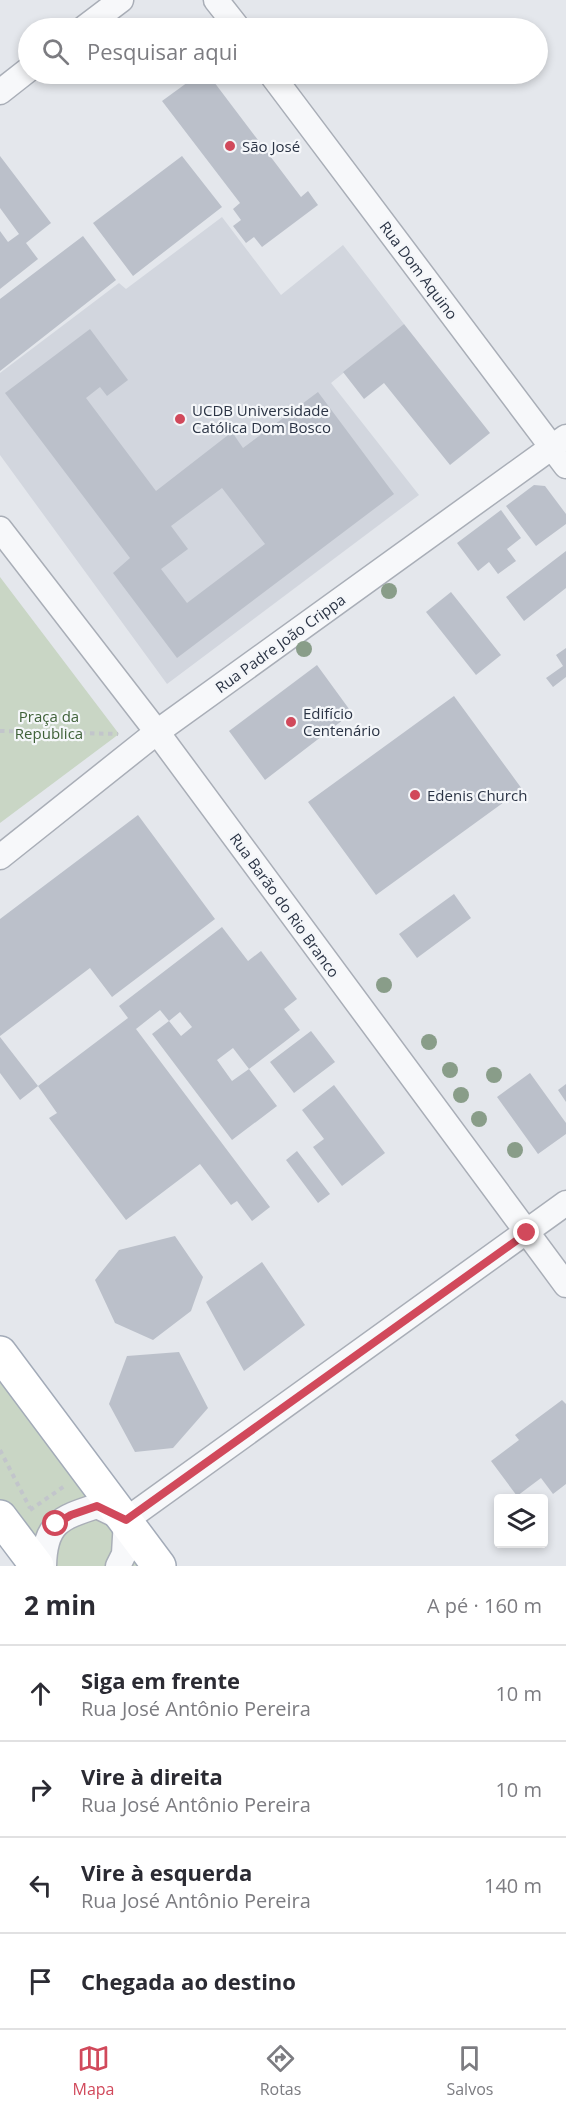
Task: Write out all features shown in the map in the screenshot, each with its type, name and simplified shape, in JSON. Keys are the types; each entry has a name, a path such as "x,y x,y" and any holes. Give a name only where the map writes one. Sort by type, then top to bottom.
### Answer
{"main road":[{"path":"0,1353 159,1566"},
{"path":"13,1517 42,1552"}],"street":[{"path":"97,18 121,0"},
{"path":"216,0 230,18"},
{"path":"0,92 18,78"},
{"name":"Rua Dom Aquino","path":"279,84 561,450"},
{"name":"Rua Padre João Crippa","path":"0,857 157,732 561,450"},
{"name":"Rua Barão do Rio Branco","path":"0,529 157,732 566,1285"},
{"path":"126,1520 566,1203"},
{"path":"42,1552 56,1524 71,1515 97,1506 126,1520"},
{"path":"118,1566 124,1554 126,1520"},
{"path":"42,1552 44,1548 44,1566"}],"path":[{"path":"0,731 119,734"},
{"path":"0,1450 13,1517 42,1552"},
{"path":"13,1517 88,1470"}],"shaded area":[{"name":"UCDB Universidade Católica Dom Bosco","path":"222,217 281,295 343,245 404,324 331,383 419,495 167,684 0,455 0,373 119,283 126,289"}],"green space":[{"name":"Praça da Republica","path":"0,577 119,734 0,823"},
{"path":"0,1353 159,1566 37,1566 0,1517"}],"building":[{"name":"São José","path":"185,84 216,84 301,197 308,191 318,205 262,247 254,237 246,243 233,226 241,220 233,209 240,203 162,101"},
{"path":"0,156 51,223 26,243 38,259 0,289 0,231 8,242 19,234 0,208"},
{"path":"182,156 222,207 133,276 93,223"},
{"path":"83,236 116,280 0,371 0,299"},
{"path":"404,324 490,433 450,465 384,383 364,399 343,372"},
{"path":"90,329 128,380 107,396 100,387 86,398 156,491 232,432 243,448 318,392 394,494 177,658 113,573 130,558 5,393","holes":["222,488 265,544 187,603 161,569 188,549 171,526"]},
{"path":"534,485 545,486 566,514 566,524 536,546 506,506"},
{"path":"501,510 521,538 507,549 516,561 498,574 489,562 478,571 457,543"},
{"path":"566,551 566,588 524,621 506,597"},
{"path":"451,592 501,655 476,675 426,612"},
{"path":"566,648 566,677 553,687 546,678 563,666 556,655"},
{"name":"Edifício Centenário","path":"317,665 352,713 265,780 229,731"},
{"name":"Edenis Church","path":"454,696 522,789 376,895 308,802"},
{"path":"138,815 215,919 112,997 90,968 0,1036 0,919"},
{"path":"454,894 471,918 417,958 399,934"},
{"path":"222,927 248,961 261,951 297,999 284,1009 300,1030 249,1069 277,1106 232,1140 152,1034 169,1021 160,1010 136,1029 270,1207 252,1221 237,1201 231,1205 200,1164 126,1220 49,1118 57,1113 38,1086 128,1018 119,1006","holes":["180,1012 192,1027 181,1036 169,1021","233,1048 249,1069 232,1081 217,1060"]},
{"path":"311,1031 335,1062 294,1093 270,1062"},
{"path":"0,1037 38,1086 20,1100 0,1073"},
{"path":"530,1073 566,1123 566,1134 538,1154 497,1097"},
{"path":"566,1084 566,1102 558,1090"},
{"path":"334,1085 385,1153 342,1186 313,1147 324,1139 302,1110"},
{"path":"297,1151 330,1194 318,1203 286,1160"},
{"path":"175,1236 203,1277 191,1311 153,1340 115,1323 95,1280 119,1250"},
{"path":"262,1262 305,1325 244,1371 206,1302"},
{"path":"179,1352 208,1408 173,1448 135,1452 109,1404 127,1356"},
{"path":"562,1400 566,1404 566,1484 553,1494 541,1478 520,1494 516,1494 491,1461 519,1440 515,1435"}],"place":[{"name":"São José","path":"230,146"},
{"name":"UCDB Universidade Católica Dom Bosco","path":"180,419"},
{"name":"Edifício Centenário","path":"291,722"},
{"name":"Edenis Church","path":"415,795"}],"route":[{"path":"56,1524 71,1515 97,1506 126,1520 527,1233"}]}
